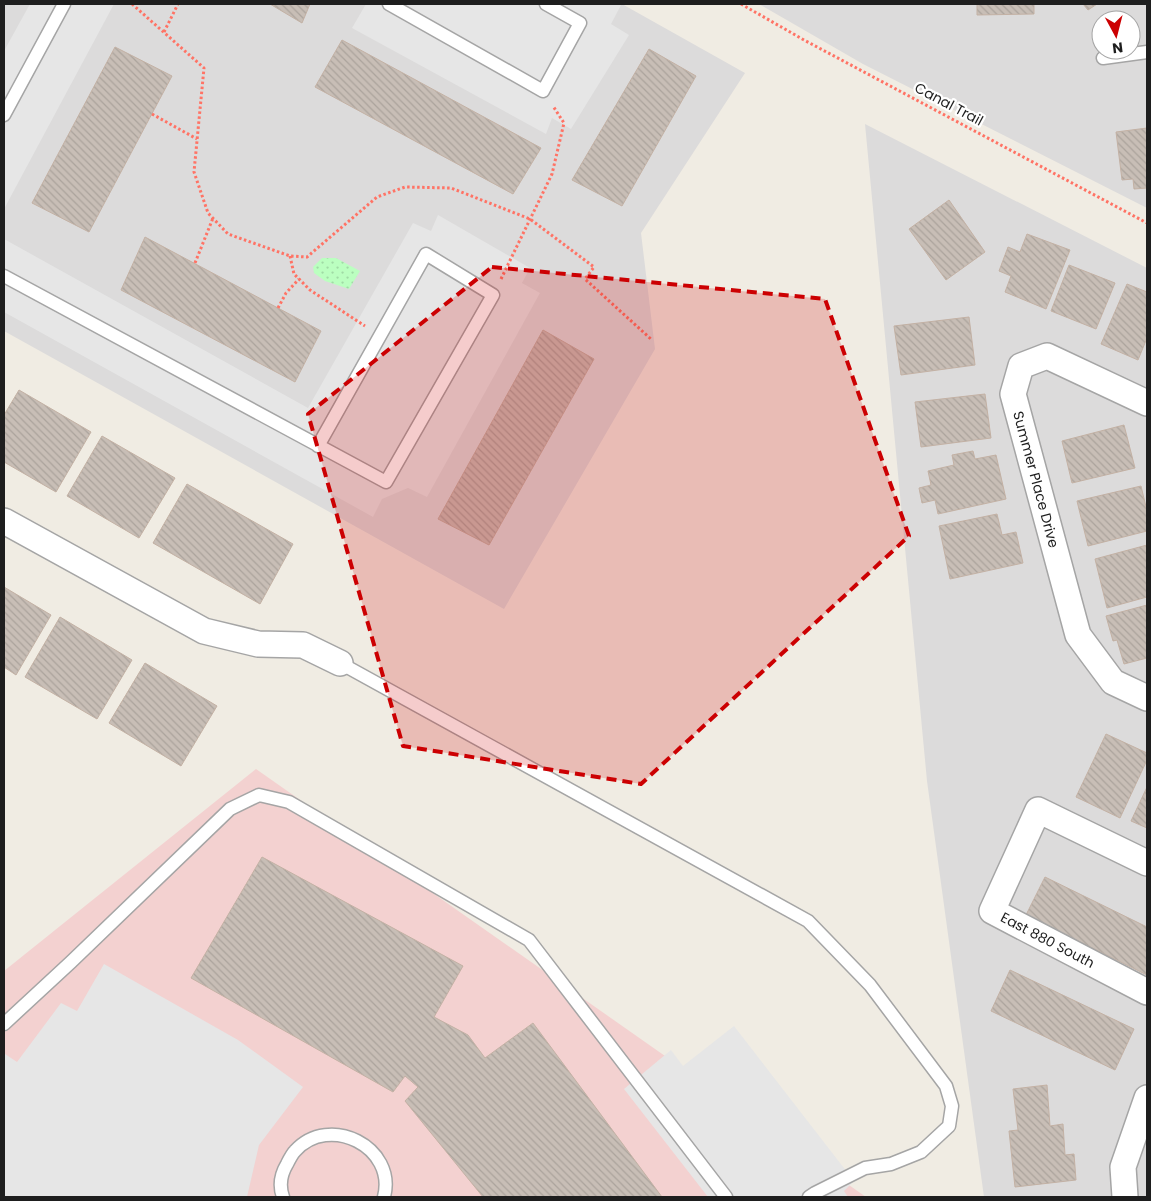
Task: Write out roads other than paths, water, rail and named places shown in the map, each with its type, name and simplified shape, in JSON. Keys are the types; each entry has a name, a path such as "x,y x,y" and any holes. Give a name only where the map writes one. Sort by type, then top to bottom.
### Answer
{"street":[{"name":"Summer Place Drive","path":"1147,403 1047,356 1021,366 1012,394 1078,635 1113,682 1147,698"},
{"path":"4,521 204,631 258,644 303,645 340,663"},
{"name":"East 880 South","path":"1147,863 1038,810 992,911 1147,992"},
{"path":"1125,1197 1123,1168 1147,1100"}],"lane":[{"path":"4,115 64,4"},
{"path":"389,4 543,92 580,23 546,4"},
{"path":"4,276 318,446 386,482 493,295 426,254 318,446"},
{"path":"340,663 808,921 870,985 946,1086 952,1106 949,1126 921,1152 890,1164 865,1168 809,1197"},
{"path":"4,1024 230,809 258,795 289,802 529,940 726,1197"},
{"path":"282,1197 280,1191 282,1173 295,1151 310,1140 327,1135 340,1135 358,1140 372,1151 382,1167 386,1185 384,1197"}]}
